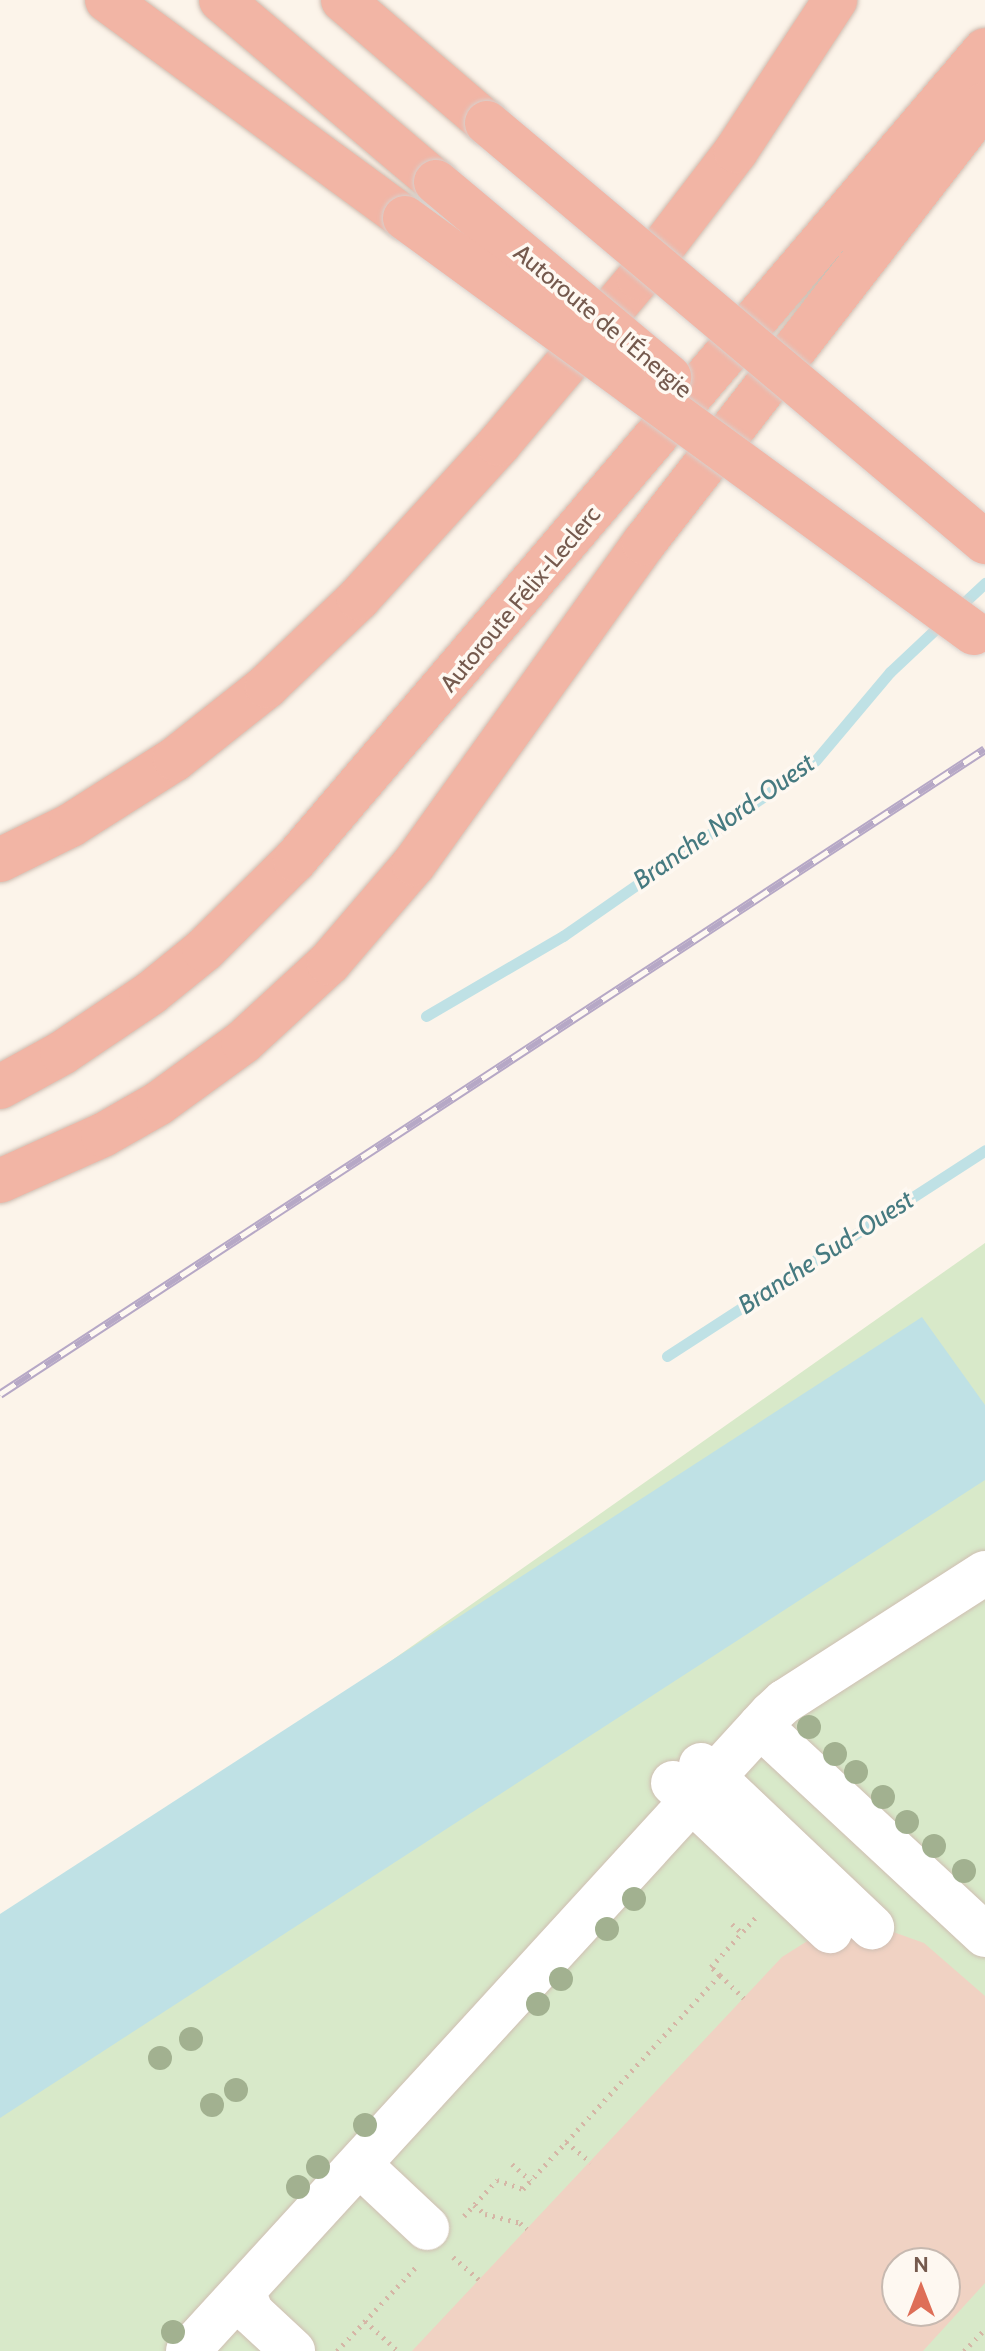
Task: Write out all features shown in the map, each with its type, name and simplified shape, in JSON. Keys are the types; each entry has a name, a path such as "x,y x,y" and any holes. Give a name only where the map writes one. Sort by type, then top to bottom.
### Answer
{"highway":[{"path":"107,0 980,638"},
{"name":"Autoroute de l'Énergie","path":"221,0 980,638"},
{"path":"343,0 985,542"},
{"path":"0,860 71,825 175,759 267,686 359,598 490,454 647,268 745,140 835,0"},
{"name":"Autoroute Félix-Leclerc","path":"0,1087 62,1053 160,986 204,950 295,860 985,50"},
{"path":"0,1181 93,1140 159,1103 243,1042 329,963 414,864 663,518 985,104"}],"lane":[{"path":"188,2351 360,2165 695,1782 784,1702 985,1573"},
{"path":"760,1726 977,1912"},
{"path":"695,1782 851,1929"},
{"path":"360,2165 437,2243"},
{"path":"243,2292 252,2313 293,2351"}],"path":[{"path":"744,1998 711,1967 762,1911"},
{"path":"732,1924 742,1933"},
{"path":"337,2351 497,2180 523,2189 720,1975"},
{"path":"660,2026 667,2032"},
{"path":"591,2102 598,2108"},
{"path":"566,2142 591,2162"},
{"path":"512,2164 531,2181"},
{"path":"474,2205 485,2214 520,2223 527,2229"},
{"path":"437,2243 479,2280"},
{"path":"365,2321 398,2351"},
{"path":"964,2351 985,2329"}],"green space":[{"path":"985,1243 985,2351 0,2351 0,1936"}],"water":[{"path":"922,1317 985,1405 985,1480 0,2118 0,1914"}],"building":[{"path":"882,1928 924,1943 985,1996 985,2283 961,2309 961,2247 881,2247 881,2327 945,2327 923,2351 412,2351 782,1957 820,1933"}],"waterway":[{"name":"Branche Nord-Ouest","path":"956,610 985,583"},
{"name":"Branche Nord-Ouest","path":"426,1016 563,936 815,761 890,672 943,622"},
{"name":"Branche Sud-Ouest","path":"667,1356 985,1150"}],"railway":[{"path":"0,1394 985,749"}]}
